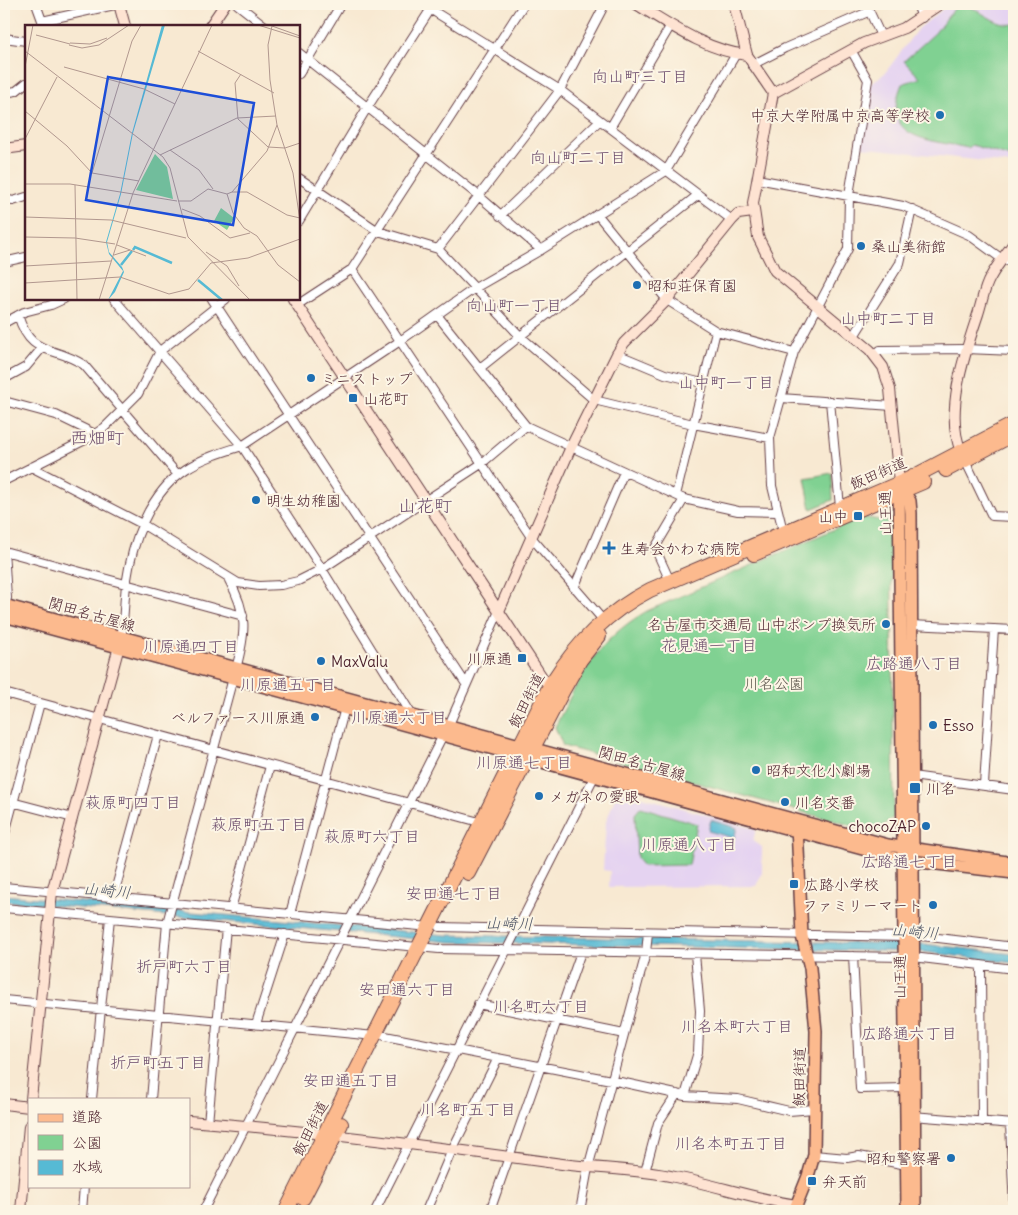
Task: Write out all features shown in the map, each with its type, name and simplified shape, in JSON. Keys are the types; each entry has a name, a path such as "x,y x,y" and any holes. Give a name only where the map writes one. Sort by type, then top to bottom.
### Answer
{"highway":[{"name":"飯田街道","path":"557,687 598,637 638,606 901,490 963,456 1014,424"},
{"name":"飯田街道","path":"963,456 1014,434"},
{"name":"飯田街道","path":"286,1211 330,1135 525,752 557,687 569,657 603,620 629,600 840,507 901,490"},
{"name":"飯田街道","path":"434,929 482,823 525,752"},
{"name":"飯田街道","path":"297,1211 330,1135"}],"main road":[{"name":"山王通","path":"901,490 910,501 911,512 912,776 908,855"},
{"name":"山王通","path":"901,490 908,855 910,1116 915,1211"},
{"name":"関田名古屋線","path":"4,610 797,826"},
{"name":"関田名古屋線","path":"346,703 412,715 445,731"},
{"name":"関田名古屋線","path":"525,752 595,775 908,855 1014,873"},
{"name":"飯田街道","path":"795,1208 814,1155 816,1031 810,968 803,937 797,826"},
{"name":"関田名古屋線","path":"908,855 1014,863"},
{"name":"山王通","path":"907,1211 906,1165 910,1116 905,1088 909,956"}],"street":[{"path":"36,4 43,24 119,4 124,25"},
{"path":"211,25 225,4"},
{"path":"237,4 264,25"},
{"path":"300,72 341,4"},
{"path":"422,4 432,6 496,51 560,90 732,220"},
{"path":"300,299 352,270 496,51 524,4"},
{"path":"438,249 560,90 605,4"},
{"path":"636,4 701,41 741,54 774,93 757,179 753,212 762,249 775,271 875,355 886,374 892,406 901,490"},
{"path":"31,1098 48,911 120,642 126,584 132,554 142,524 152,506 178,474 212,456 242,446 400,341 475,288 541,250 666,171 741,54 734,4"},
{"path":"917,4 922,18"},
{"path":"774,93 851,50 904,28 922,18 940,4"},
{"path":"300,219 367,108 432,6"},
{"path":"752,65 867,8 881,36"},
{"path":"610,128 672,25"},
{"path":"4,38 25,41"},
{"path":"783,532 772,486 770,438 794,352 848,249 848,195 868,80 851,50"},
{"path":"300,54 479,196 541,250"},
{"path":"4,93 16,91 25,84"},
{"path":"500,216 599,121"},
{"path":"4,148 25,146"},
{"path":"300,179 317,192 378,230 438,249 520,336 594,400 693,424 770,438"},
{"path":"757,179 848,195 912,209 969,235 1002,259 1014,263"},
{"path":"480,368 698,195"},
{"path":"4,199 12,201 25,197"},
{"path":"854,336 900,263 912,209"},
{"path":"203,1211 445,731 571,447 617,354 624,344 667,300 732,220 738,214 753,212"},
{"path":"597,214 667,300 716,331 794,352"},
{"path":"1014,243 989,279 966,349 959,377 954,430 963,456 992,516 1014,517"},
{"path":"4,262 25,257"},
{"path":"352,270 531,538 603,620"},
{"path":"4,322 18,315 61,300"},
{"path":"115,300 242,446 322,569 412,715"},
{"path":"213,300 466,684"},
{"path":"4,481 96,434 138,394 160,351 225,300"},
{"path":"295,302 544,680 557,687"},
{"path":"18,315 26,337 42,348 65,354 84,365 178,474"},
{"path":"437,315 526,426 684,499 738,511 777,512"},
{"path":"676,495 716,331"},
{"path":"4,379 26,367 42,348"},
{"path":"875,355 880,350 966,349 1014,351"},
{"path":"617,354 665,374 703,383"},
{"path":"781,398 892,406"},
{"path":"4,401 56,415 96,434"},
{"path":"830,401 840,507"},
{"path":"31,467 142,524 229,580 249,585 281,585 298,581 322,569 481,464 526,426"},
{"path":"574,588 624,472"},
{"path":"670,581 655,548 684,499"},
{"path":"4,610 4,551 244,616"},
{"path":"151,1098 168,922 235,674 245,628 244,616 239,600 229,580"},
{"path":"911,625 1014,630"},
{"path":"984,785 994,629"},
{"path":"4,693 482,823"},
{"path":"4,837 40,703"},
{"path":"290,914 346,703"},
{"path":"113,898 158,735"},
{"path":"231,909 270,766"},
{"path":"375,1211 595,775"},
{"path":"912,776 1014,790"},
{"path":"4,800 73,818"},
{"path":"4,887 172,905 290,914 434,929 648,932 803,937 909,937 1014,947"},
{"path":"4,908 425,947 582,952 909,956 1014,969"},
{"path":"92,1098 110,918"},
{"path":"208,1123 216,1020 226,928"},
{"path":"580,1211 588,1168 646,953 648,932"},
{"path":"256,1024 285,934"},
{"path":"490,1211 582,952"},
{"path":"685,1096 698,1052 700,1012 695,954"},
{"path":"853,956 860,1089 905,1088"},
{"path":"981,965 982,1122"},
{"path":"4,1000 380,1036 457,1049 685,1096 738,1099 789,1111 814,1110"},
{"path":"478,1004 624,1034"},
{"path":"426,1211 452,1150 498,1058"},
{"path":"645,1172 658,1123 676,1094"},
{"path":"4,1104 28,1107"},
{"path":"910,1116 1012,1124 1014,1209"},
{"path":"190,1121 408,1144 588,1168 645,1172 675,1177 795,1208"},
{"path":"21,1211 28,1137"},
{"path":"814,1155 847,1158 859,1156 906,1165"},
{"path":"82,1211 84,1188"}],"shaded area":[{"name":"中京大学附属中京高等学校","path":"949,4 1014,4 1014,163 860,147 871,83 885,73 917,30"},
{"path":"618,790 756,829 753,841 762,847 762,873 756,886 609,887 610,871 603,870 606,822"}],"green space":[{"name":"中京大学附属中京高等学校","path":"958,4 972,8 999,23 1014,24 1014,149 1010,157 972,145 968,148 923,139 911,134 902,126 897,116 897,102 902,84 920,78 904,61 935,33"},
{"path":"832,473 833,500 811,509 805,478"},
{"name":"川名公園","path":"862,517 891,522 894,817 875,832 563,746 555,727 573,692 591,661 602,647 629,623 647,611"},
{"path":"641,807 697,824 689,865 643,866 637,859 635,814"}],"water":[{"path":"711,820 737,828 734,838 708,831"},
{"name":"山崎川","path":"4,895 446,935 923,944 1014,954 1014,963 923,952 450,942 4,901"}],"place":[{"name":"中京大学附属中京高等学校","path":"940,115"},
{"name":"桑山美術館","path":"861,246"},
{"name":"昭和荘保育園","path":"637,285"},
{"name":"ミニストップ","path":"311,378"},
{"name":"山花町","path":"353,398"},
{"name":"明生幼稚園","path":"256,500"},
{"name":"山中","path":"858,516"},
{"name":"生寿会かわな病院","path":"609,548"},
{"name":"名古屋市交通局 山中ポンプ換気所","path":"886,624"},
{"name":"川原通","path":"522,658"},
{"name":"MaxValu","path":"321,661"},
{"name":"ベルファース川原通","path":"315,717"},
{"name":"Esso","path":"933,725"},
{"name":"昭和文化小劇場","path":"756,770"},
{"name":"川名","path":"915,788"},
{"name":"メガネの愛眼","path":"539,796"},
{"name":"川名交番","path":"785,802"},
{"name":"chocoZAP","path":"926,826"},
{"name":"広路小学校","path":"794,884"},
{"name":"ファミリーマート","path":"933,905"},
{"name":"昭和警察署","path":"951,1158"},
{"name":"弁天前","path":"812,1181"}],"district":[{"name":"向山町三丁目","path":"640,76"},
{"name":"向山町二丁目","path":"578,157"},
{"name":"向山町一丁目","path":"514,305"},
{"name":"山中町二丁目","path":"888,318"},
{"name":"山中町一丁目","path":"726,382"},
{"name":"西畑町","path":"97,437"},
{"name":"山花町","path":"425,505"},
{"name":"花見通一丁目","path":"709,645"},
{"name":"川原通四丁目","path":"191,646"},
{"name":"広路通八丁目","path":"914,663"},
{"name":"川原通五丁目","path":"288,684"},
{"name":"川原通六丁目","path":"399,717"},
{"name":"川原通七丁目","path":"524,762"},
{"name":"萩原町四丁目","path":"133,802"},
{"name":"萩原町五丁目","path":"259,824"},
{"name":"萩原町六丁目","path":"372,836"},
{"name":"川原通八丁目","path":"689,844"},
{"name":"広路通七丁目","path":"909,861"},
{"name":"安田通七丁目","path":"454,893"},
{"name":"折戸町六丁目","path":"184,966"},
{"name":"安田通六丁目","path":"407,989"},
{"name":"川名町六丁目","path":"541,1006"},
{"name":"川名本町六丁目","path":"737,1026"},
{"name":"広路通六丁目","path":"909,1033"},
{"name":"折戸町五丁目","path":"158,1062"},
{"name":"安田通五丁目","path":"351,1080"},
{"name":"川名町五丁目","path":"468,1109"},
{"name":"川名本町五丁目","path":"731,1143"}]}
